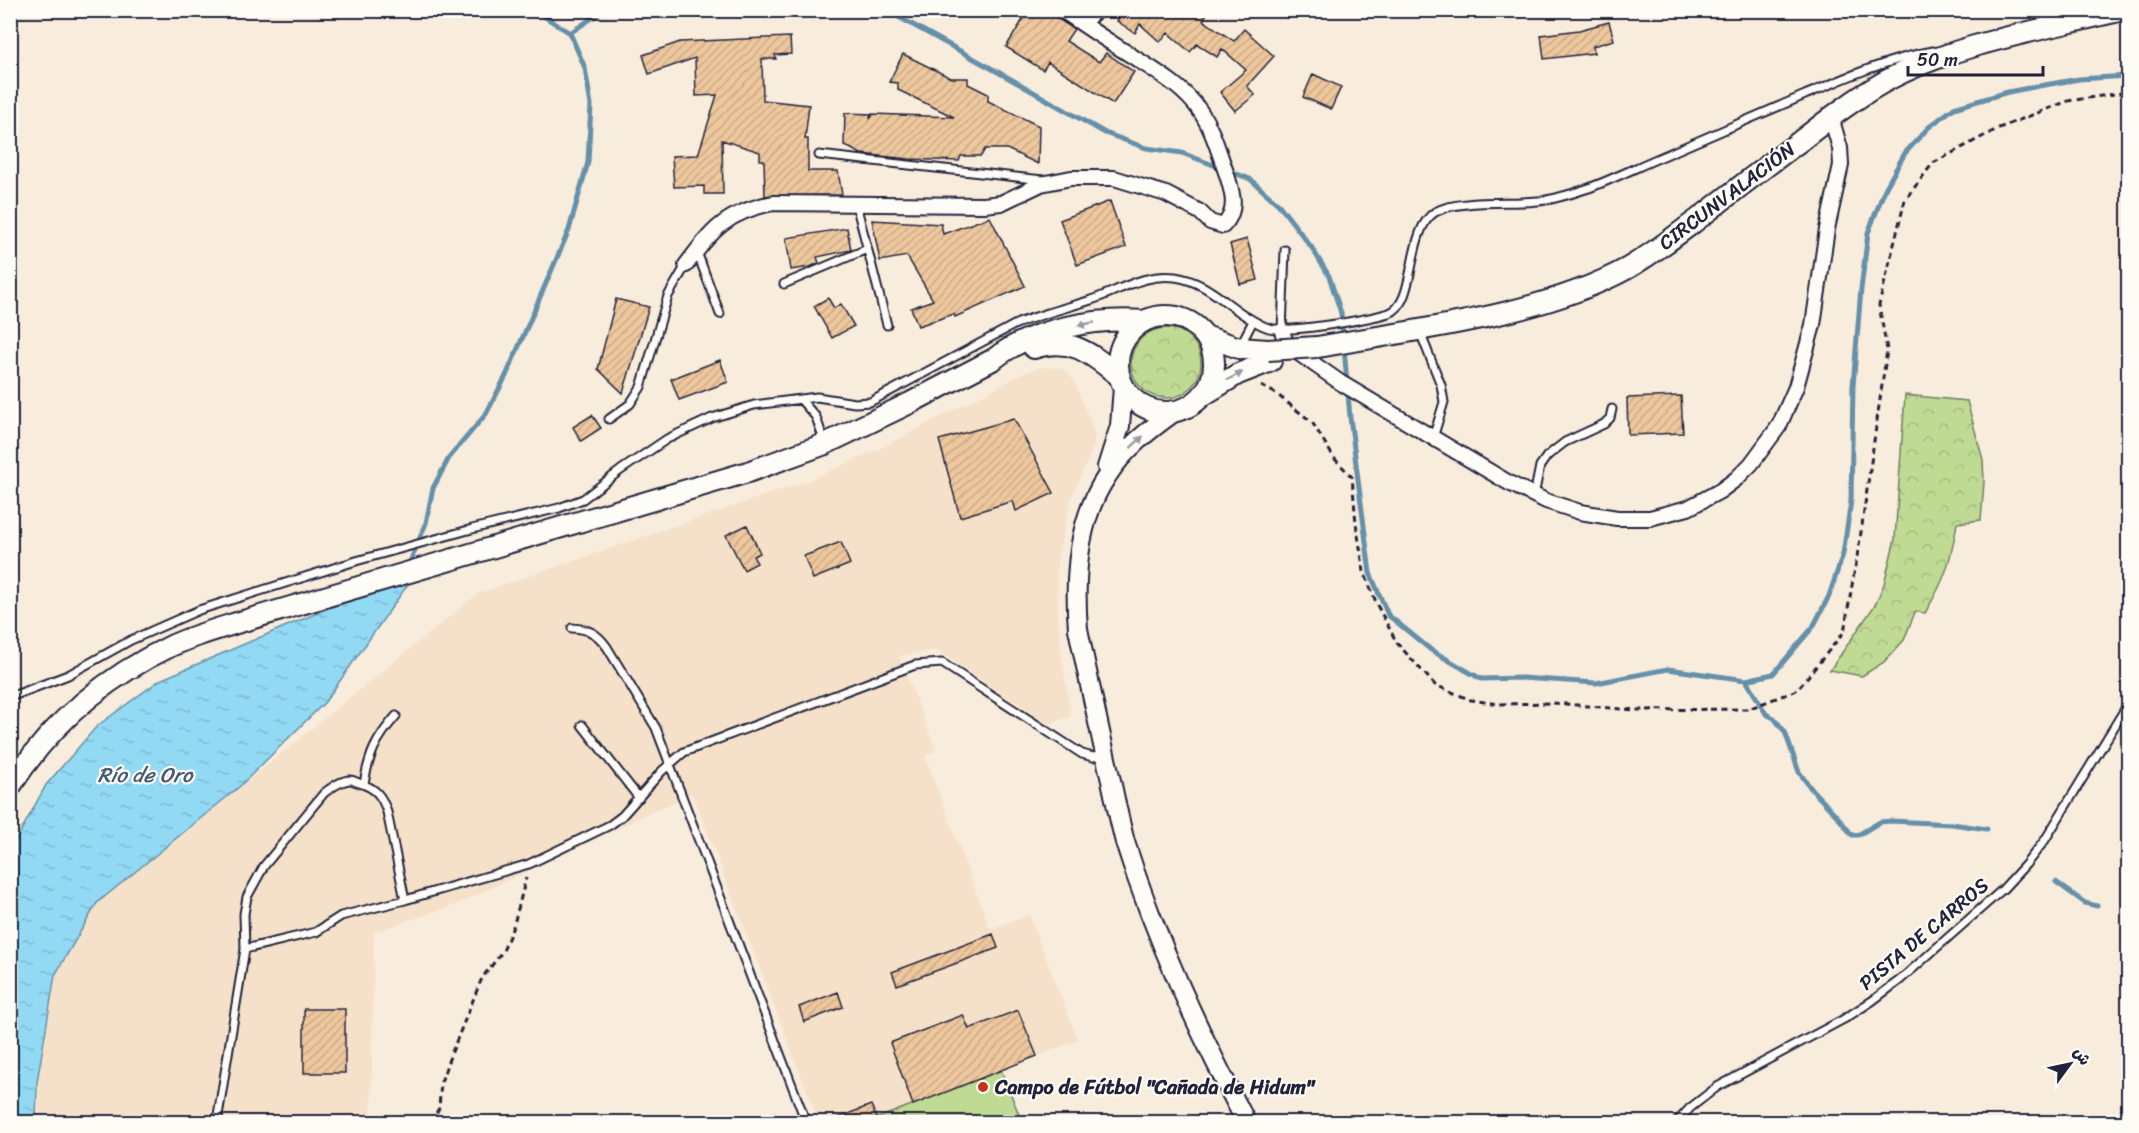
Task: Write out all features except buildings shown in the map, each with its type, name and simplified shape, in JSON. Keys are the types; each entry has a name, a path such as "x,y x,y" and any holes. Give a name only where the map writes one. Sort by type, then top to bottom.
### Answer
{"main road":[{"name":"CIRCUNVALACIÓN","path":"1270,356 1480,317 1560,296 1627,268 1665,244 1831,117 1885,81 1925,62 1977,46 2122,10"},
{"path":"10,787 53,732 91,694 117,676 172,645 240,622 748,472 825,444 910,403 994,359 1008,348 1035,336 1122,319 1144,321 1166,316 1177,317 1188,322 1205,336 1270,356"},
{"path":"1121,381 1117,363 1119,350 1133,328 1144,321"},
{"path":"1202,396 1209,385 1214,360 1205,336"},
{"path":"994,359 1012,356 1038,347 1058,344 1077,346 1091,353 1121,381 1139,405 1156,411 1174,412 1194,403 1270,356"}],"street":[{"path":"686,265 708,235 731,217 753,207 773,203 984,205 1001,203 1041,184 1071,178 1114,178 1166,194 1200,212 1210,222 1223,226 1231,218 1233,206 1231,188 1216,143 1199,109 1161,75 1062,10"},
{"path":"1081,23 1097,10"},
{"path":"1282,331 1285,340 1294,350 1341,383 1534,496 1572,509 1617,518 1650,518 1688,508 1720,491 1743,472 1779,426 1796,387 1813,325 1827,229 1841,165 1840,148 1831,117"},
{"path":"1121,381 1120,426 1105,477 1092,506 1083,535 1077,566 1078,629 1125,840 1154,926 1210,1052 1245,1122"},
{"path":"1105,477 1129,448 1174,412"}],"lane":[{"path":"10,698 68,675 131,640 200,610 356,561 472,529 560,508 583,499 667,439 712,418 754,405 817,398 855,403 870,402 1016,324 1093,300 1149,278 1163,276 1192,281 1205,287 1253,321 1282,331 1392,312 1402,302 1424,221 1442,208 1541,201 1574,193 1857,72 1912,56 1977,46"},
{"path":"819,155 1055,181"},
{"path":"856,204 887,325"},
{"path":"784,284 867,249"},
{"path":"697,250 720,314"},
{"path":"1282,331 1285,250"},
{"path":"609,419 630,404 641,387 668,296 686,265"},
{"path":"1239,348 1253,321"},
{"path":"1313,327 1317,347"},
{"path":"1414,330 1441,385 1444,402 1433,438"},
{"path":"801,400 816,417 825,444"},
{"path":"1534,496 1540,466 1547,456 1565,442 1604,424 1610,418 1612,409"},
{"path":"572,628 586,629 599,636 608,647 656,728 806,1122"},
{"path":"245,950 316,932 328,926 336,917 405,900 529,864 610,825 622,816 670,763 684,752 915,665 942,663 1082,754 1092,757 1105,755"},
{"name":"PISTA DE CARROS","path":"1677,1122 1702,1096 1844,1019 1900,981 2003,889 2045,840 2128,704"},
{"path":"364,784 368,759 379,735 396,716"},
{"path":"582,725 639,798"},
{"path":"217,1122 245,950 244,914 247,897 264,866 324,793 337,784 350,780 364,784 375,789 383,799 405,900"}],"path":[{"path":"1238,374 1275,393 1312,422 1334,458 1352,477 1364,572 1378,607 1397,643 1435,685 1471,700 1498,704 1554,703 1634,710 1748,710 1797,690 1844,632 1865,507 1887,350 1879,305 1905,200 1932,163 1999,128 2068,100 2128,92"},
{"path":"432,1122 439,1108 441,1082 482,978 503,951 514,924 529,864"}],"shaded area":[{"path":"1044,367 1059,368 1067,372 1074,381 1095,434 1094,445 1071,499 1057,561 1058,617 1071,716 1048,724 936,650 899,656 936,750 925,756 990,929 1029,915 1078,1040 868,1122 819,1122 692,793 458,904 374,932 371,1122 35,1122 47,1006 57,966 97,903 479,593 810,480 883,447 1028,371"}],"green space":[{"path":"1166,328 1179,331 1191,338 1198,350 1201,363 1198,376 1191,388 1179,395 1166,398 1153,395 1141,388 1134,376 1131,363 1134,350 1141,338 1153,331"},
{"path":"1905,395 1967,401 1983,460 1981,520 1957,523 1950,559 1938,590 1925,613 1915,612 1904,640 1884,662 1862,676 1830,670 1875,605 1884,584 1895,539"},
{"name":"Campo de Fútbol \"Cañada de Hidum\"","path":"1001,1070 1022,1122 868,1122"}],"water":[{"name":"Río de Oro","path":"418,570 325,702 239,787 97,903 55,975 37,1082 36,1122 11,1122 10,896 15,872 15,842 46,785 97,726 160,680"}],"waterway":[{"path":"408,567 426,523 433,488 449,458 486,414 506,376 569,230 588,162 591,105 585,68 570,33 534,10"},
{"path":"570,33 604,10"},
{"path":"886,10 1105,133 1146,148 1182,153 1250,179 1279,205 1312,248 1329,276 1341,313 1343,339"},
{"path":"1344,348 1350,417 1370,573 1388,615 1431,650 1481,679 1522,678 1596,683 1668,669 1746,680 1773,674 1813,627 1829,596 1843,554 1851,501 1853,386 1868,233 1885,189 1905,153 1929,127 1954,108 2008,92 2039,86 2079,79 2128,76"},
{"path":"1746,680 1766,714 1774,718 1785,732 1799,772 1852,835 1858,835 1880,822 1891,821 1952,824 1987,829"},
{"path":"2056,882 2085,903 2097,906"}],"place":[{"name":"Campo de Fútbol \"Cañada de Hidum\"","path":"983,1087"}]}
